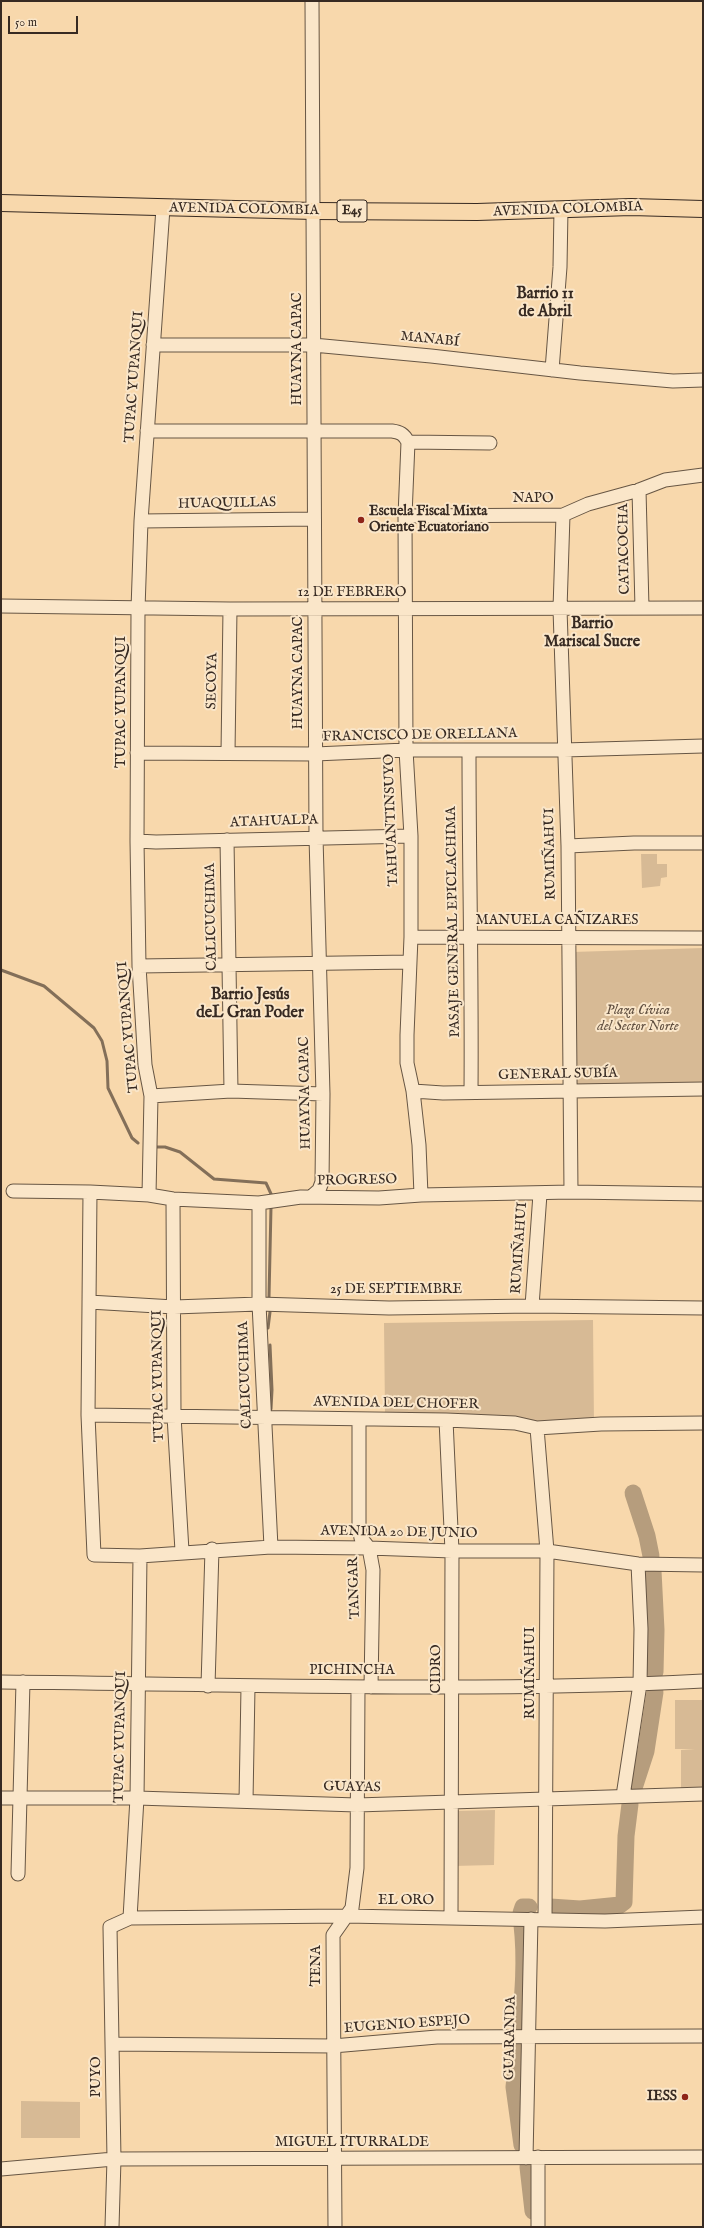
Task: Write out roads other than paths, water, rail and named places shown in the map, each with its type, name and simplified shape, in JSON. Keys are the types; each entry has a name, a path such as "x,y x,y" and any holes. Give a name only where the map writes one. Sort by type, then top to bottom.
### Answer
{"main road":[{"name":"AVENIDA COLOMBIA","path":"1,203 314,211 478,212 631,207 703,209"}],"street":[{"name":"HUAYNA CAPAC","path":"312,1 315,754 323,1094 322,1182"},
{"name":"TUPAC YUPANQUI","path":"149,1195 150,1096 145,1065 139,966 137,841 138,609 141,521 163,208"},
{"path":"552,370 560,268 561,209"},
{"name":"MANABÍ","path":"153,345 313,345 552,370 642,378 703,380"},
{"path":"147,431 392,431 400,432 405,436 408,442 490,443"},
{"name":"TAHUANTINSUYO","path":"408,442 406,516 406,750 411,836 411,936 407,1063 413,1091 419,1145 421,1195"},
{"name":"NAPO","path":"406,516 563,515 588,504 639,490 665,480 703,475"},
{"name":"CATACOCHA","path":"639,490 642,608"},
{"name":"RUMIÑAHUI","path":"563,515 560,609 568,846 571,1192"},
{"name":"HUAQUILLAS","path":"141,521 314,519"},
{"name":"12 DE FEBRERO","path":"1,606 138,609 703,608"},
{"name":"SECOYA","path":"228,753 230,609"},
{"name":"FRANCISCO DE ORELLANA","path":"137,753 315,754 406,750 564,750 703,746"},
{"name":"PASAJE GENERAL EPICLACHIMA","path":"469,751 469,856 472,937 471,1092"},
{"name":"ATAHUALPA","path":"137,841 156,842 316,837 411,836"},
{"name":"CALICUCHIMA","path":"227,840 231,1091"},
{"path":"568,846 703,843"},
{"name":"MANUELA CAÑIZARES","path":"411,936 703,938"},
{"path":"139,966 319,962 410,962"},
{"name":"GENERAL SUBÍA","path":"413,1091 471,1092 703,1089"},
{"path":"150,1096 231,1091 323,1094"},
{"path":"311,1197 319,1190 322,1182"},
{"path":"322,1182 329,1191 339,1198"},
{"name":"PROGRESO","path":"13,1191 90,1192 149,1195 173,1200 259,1203 282,1199 311,1197 379,1198 421,1195 540,1194 571,1192 703,1194"},
{"path":"88,1415 90,1192"},
{"name":"RUMIÑAHUI","path":"532,1306 540,1194"},
{"name":"TUPAC YUPANQUI","path":"173,1200 174,1416 182,1552"},
{"name":"CALICUCHIMA","path":"259,1203 259,1304 263,1418 271,1546"},
{"name":"25 DE SEPTIEMBRE","path":"89,1302 174,1307 259,1304 389,1308 532,1306 703,1308"},
{"name":"AVENIDA DEL CHOFER","path":"88,1415 446,1420 515,1423 537,1428 601,1424 703,1423"},
{"name":"AVENIDA 20 DE JUNIO","path":"88,1415 94,1555 140,1556 212,1549 271,1546 452,1551 547,1551 638,1564 703,1565"},
{"name":"TANGAR","path":"359,1419 359,1528 361,1538 369,1548 373,1570 371,1687"},
{"name":"CIDRO","path":"446,1420 452,1551 453,1687 451,1917"},
{"name":"RUMIÑAHUI","path":"537,1428 547,1551 547,1687 544,1800 545,1919"},
{"path":"208,1686 212,1549"},
{"name":"TUPAC YUPANQUI","path":"130,1918 137,1798 137,1684 140,1556"},
{"path":"623,1796 640,1684 641,1629 638,1564"},
{"name":"PICHINCHA","path":"1,1682 248,1687 547,1687 703,1681"},
{"path":"18,1874 23,1682"},
{"path":"246,1801 248,1687"},
{"name":"TENA","path":"335,2227 333,1935 352,1908 357,1868 358,1687"},
{"name":"GUAYAS","path":"1,1798 137,1798 357,1805 703,1794"},
{"name":"EL ORO","path":"110,1927 130,1918 346,1916 605,1921 703,1918"},
{"name":"GUARANDA","path":"531,1919 527,2036 532,2158 538,2227"},
{"name":"PUYO","path":"110,1927 114,2159 112,2227"},
{"name":"EUGENIO ESPEJO","path":"113,2044 333,2046 437,2037 703,2036"},
{"name":"MIGUEL ITURRALDE","path":"1,2169 114,2159 703,2157"}],"waterway":[{"path":"1,970 44,986 94,1028 102,1041 107,1061 108,1088 132,1138 138,1143"},
{"path":"155,1147 165,1147 180,1152 214,1179 266,1183 272,1196"},
{"path":"269,1297 271,1207"},
{"path":"268,1328 270,1312"},
{"path":"270,1345 272,1390 271,1409"},
{"path":"633,1493 647,1536 651,1556"},
{"path":"653,1571 656,1630 655,1672"},
{"path":"633,1791 646,1751 655,1692"},
{"path":"550,1907 580,1909 620,1905 624,1902 626,1836 630,1804"},
{"path":"521,1913 523,1907 529,1907"},
{"path":"520,2028 524,1964 522,1925"},
{"path":"519,2040 514,2087 522,2145"},
{"path":"528,2167 533,2211"}],"place":[{"name":"Escuela Fiscal Mixta Oriente Ecuatoriano","path":"361,520"},
{"name":"IESS","path":"685,2097"}],"district":[{"name":"Barrio 11 de Abril","path":"545,304"},
{"name":"Barrio Mariscal Sucre","path":"592,634"},
{"name":"Barrio Jesús deL Gran Poder","path":"250,1005"}],"park label":[{"name":"Plaza Cívica del Sector Norte","path":"638,1020"}]}
